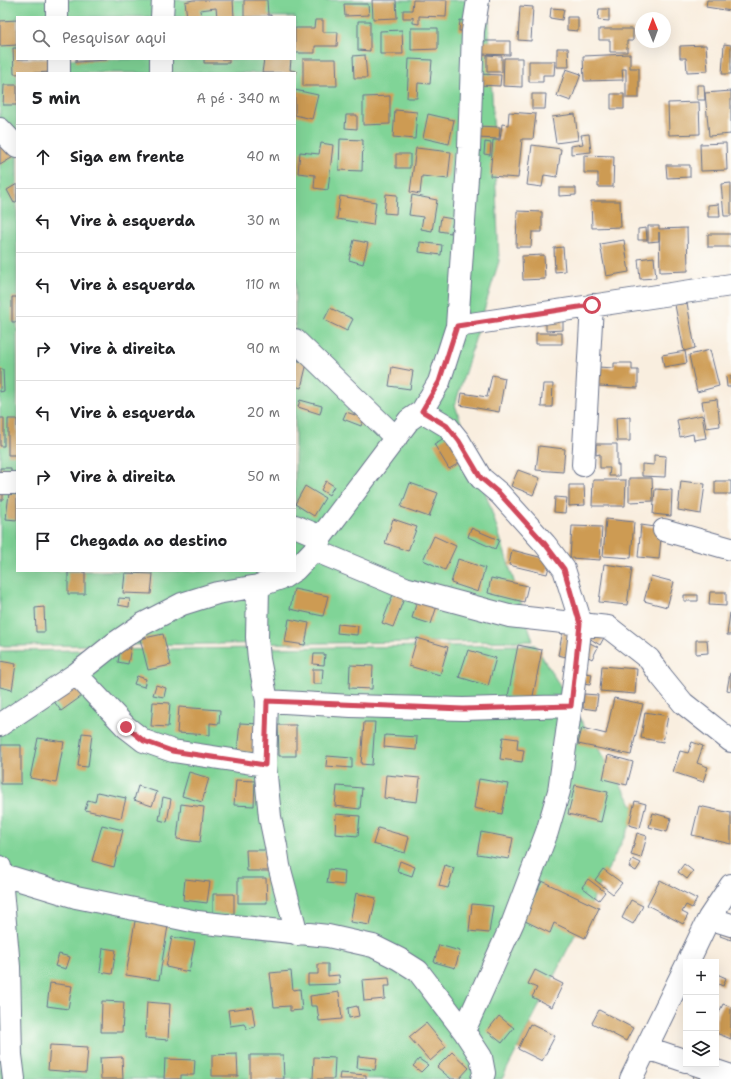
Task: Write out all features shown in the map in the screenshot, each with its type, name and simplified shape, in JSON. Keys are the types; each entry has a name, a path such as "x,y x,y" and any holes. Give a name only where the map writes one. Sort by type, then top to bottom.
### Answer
{"street":[{"path":"57,0 57,16"},
{"path":"162,16 163,0"},
{"path":"296,568 318,544 409,420 422,411 439,382 457,326 468,148 473,31 478,0"},
{"path":"59,60 60,72"},
{"path":"161,60 161,72"},
{"path":"0,130 16,146"},
{"path":"457,326 731,285"},
{"path":"583,465 592,305"},
{"path":"296,341 396,438"},
{"path":"422,411 447,426 459,441 481,478 500,494 545,544 564,569 580,624 571,706 559,791 547,832 513,922 464,1031"},
{"path":"0,483 16,482"},
{"path":"296,527 318,544 405,588 509,616 608,627 649,659 683,703 731,741"},
{"path":"664,530 731,549"},
{"path":"0,725 76,674 115,643 143,624 182,604 217,593 258,586 284,577 291,572"},
{"path":"258,586 257,637 259,659 267,701 265,765 270,817 279,866 297,934"},
{"path":"76,674 126,727 144,741 172,751 265,765"},
{"path":"267,701 463,709 571,706"},
{"path":"14,1079 11,1055 9,967 0,872 76,897 197,922 297,934 328,936 373,946 399,959 418,971 464,1031 482,1058 484,1073 482,1079"},
{"path":"689,959 709,918 731,885"},
{"path":"709,918 731,925"},
{"path":"631,1079 683,972"},
{"path":"647,1048 683,1060"},
{"path":"704,1067 731,1076"}],"green space":[{"path":"0,0 488,0 499,261 455,405 488,500 533,641 0,646"},
{"path":"535,645 637,812 502,1079 0,1079 0,651"}],"building":[{"path":"193,0 233,0 234,16 217,16 216,8 200,10 201,16 187,16 185,2"},
{"path":"244,0 267,0 268,15 271,16 244,16"},
{"path":"372,0 396,0 397,18 373,19"},
{"path":"413,0 447,0 446,17 419,16 419,24 413,23 413,17 403,18 403,10 412,10"},
{"path":"707,0 731,0 731,11 706,7"},
{"path":"344,4 368,4 369,15 345,16"},
{"path":"520,6 533,7 531,41 518,40"},
{"path":"551,8 564,9 562,20 550,18"},
{"path":"599,9 609,9 609,21 598,20"},
{"path":"567,17 578,17 578,31 567,30"},
{"path":"16,20 16,45 0,46 0,21"},
{"path":"315,20 323,20 323,32 338,32 337,46 315,46 315,53 296,53 296,28 314,28"},
{"path":"460,20 469,21 468,31 459,31"},
{"path":"358,21 370,21 370,51 358,50"},
{"path":"411,28 438,28 438,49 411,50"},
{"path":"599,29 633,29 633,41 627,41 627,52 610,52 610,40 599,40"},
{"path":"402,30 403,54 380,54 380,31"},
{"path":"481,41 510,41 510,55 481,54"},
{"path":"724,44 731,45 731,74 722,74"},
{"path":"706,45 708,71 687,72 686,58 680,58 680,46"},
{"path":"13,48 16,48 16,60 51,60 52,72 16,72 16,74 14,74"},
{"path":"557,48 568,48 569,67 557,67"},
{"path":"630,54 630,68 639,68 639,98 626,98 626,69 622,69 623,80 584,81 583,56"},
{"path":"365,55 367,78 354,78 353,56"},
{"path":"487,55 502,56 502,72 487,72"},
{"path":"504,58 522,58 522,87 503,86"},
{"path":"303,59 336,59 337,86 303,86"},
{"path":"409,59 432,60 430,84 418,83 417,98 407,98"},
{"path":"76,60 107,60 76,62"},
{"path":"204,60 229,60 229,63 204,63"},
{"path":"264,60 291,60 290,70 296,71 296,72 262,72"},
{"path":"529,61 555,61 554,75 543,75 543,82 529,82"},
{"path":"566,69 581,74 571,101 557,96"},
{"path":"478,74 501,75 500,86 478,85"},
{"path":"4,85 16,85 16,105 3,105"},
{"path":"697,85 704,85 705,100 697,100"},
{"path":"296,90 318,95 312,119 296,115"},
{"path":"731,91 731,134 709,136 705,93"},
{"path":"532,94 546,94 545,109 532,109"},
{"path":"611,94 624,94 624,109 611,109"},
{"path":"390,96 390,124 363,125 363,97"},
{"path":"699,102 700,134 669,135 668,103"},
{"path":"395,110 417,112 415,139 393,137"},
{"path":"509,112 536,114 533,139 522,139 518,178 490,176 493,140 500,140 502,124 508,125"},
{"path":"428,114 454,120 449,144 423,138"},
{"path":"575,114 578,140 556,143 552,117"},
{"path":"346,115 357,115 357,129 345,128"},
{"path":"476,126 500,127 499,139 476,138"},
{"path":"589,134 591,152 571,154 571,146 583,144 581,135"},
{"path":"340,139 363,140 362,171 339,170"},
{"path":"0,141 15,156 0,165"},
{"path":"485,142 491,143 490,155 484,154"},
{"path":"321,143 333,145 328,190 314,188 315,175 298,173 300,152 319,154"},
{"path":"726,143 727,170 701,171 700,144"},
{"path":"532,145 561,149 557,177 544,175 542,187 527,185"},
{"path":"416,148 451,152 448,179 422,176 420,194 410,192"},
{"path":"396,154 410,154 410,168 396,168"},
{"path":"584,155 614,156 613,187 598,187 598,173 584,173"},
{"path":"666,165 690,165 690,177 667,178"},
{"path":"731,183 731,216 724,216 721,184"},
{"path":"16,185 16,202 14,203 7,190"},
{"path":"559,188 576,188 576,195 559,196"},
{"path":"386,194 397,195 396,214 384,213"},
{"path":"412,195 437,200 432,231 421,229 423,217 409,215"},
{"path":"340,196 376,202 373,225 337,219"},
{"path":"591,201 620,201 621,227 592,228"},
{"path":"719,204 720,217 708,217 708,205"},
{"path":"517,211 542,212 542,232 532,232 531,247 516,247"},
{"path":"441,217 453,219 451,233 439,231"},
{"path":"648,226 659,226 659,229 687,228 688,271 660,272 659,232 659,241 648,242"},
{"path":"646,228 647,240 638,240 638,229"},
{"path":"708,234 731,234 731,247 708,247"},
{"path":"354,240 368,243 363,264 349,260"},
{"path":"624,240 629,272 606,276 600,244"},
{"path":"420,242 442,245 441,255 419,252"},
{"path":"563,247 565,271 555,272 554,248"},
{"path":"544,255 545,279 523,280 522,256"},
{"path":"654,257 656,278 640,279 638,259"},
{"path":"12,297 16,297 16,322 12,322"},
{"path":"687,303 695,348 684,351 675,305"},
{"path":"330,308 353,319 347,331 324,320"},
{"path":"546,316 563,316 563,330 546,331"},
{"path":"536,333 562,333 562,344 536,344"},
{"path":"710,350 719,386 697,392 689,355"},
{"path":"685,351 687,363 664,367 662,355"},
{"path":"296,360 307,363 301,388 296,386"},
{"path":"614,363 632,363 632,370 638,370 638,388 598,386 598,367 614,368"},
{"path":"392,367 413,371 410,389 389,386"},
{"path":"0,369 3,369 4,391 0,392"},
{"path":"492,375 505,378 499,412 460,405 462,393 487,397"},
{"path":"731,376 731,387 727,387 726,377"},
{"path":"543,384 553,384 552,407 541,407"},
{"path":"717,399 720,426 706,428 702,401"},
{"path":"300,400 322,406 320,414 298,407"},
{"path":"346,412 364,418 361,426 343,419"},
{"path":"702,415 706,438 694,440 693,434 680,437 677,420"},
{"path":"630,417 630,441 617,441 616,418"},
{"path":"0,418 4,418 4,446 0,446"},
{"path":"8,419 16,419 16,455 8,455"},
{"path":"451,434 466,459 449,469 434,444"},
{"path":"596,444 617,444 617,465 619,465 619,476 609,476 610,468 600,468 600,454 596,455"},
{"path":"539,446 565,449 563,472 536,470"},
{"path":"654,455 666,456 665,477 642,476 642,464 654,465"},
{"path":"0,468 11,468 11,475 0,475"},
{"path":"518,470 540,478 533,495 511,486"},
{"path":"629,478 652,478 653,501 629,502"},
{"path":"593,480 626,480 625,506 592,506"},
{"path":"326,481 334,486 329,495 321,490"},
{"path":"681,481 705,484 701,514 678,510"},
{"path":"715,481 731,481 731,494 715,494"},
{"path":"410,483 438,493 429,517 401,507"},
{"path":"569,485 584,485 585,505 569,506"},
{"path":"305,486 325,498 314,516 296,505"},
{"path":"0,489 3,489 3,500 0,500"},
{"path":"655,489 672,490 671,516 653,514"},
{"path":"9,493 16,494 16,520 6,519"},
{"path":"555,497 567,498 565,513 554,512"},
{"path":"393,519 417,527 408,551 385,543"},
{"path":"606,519 634,522 631,558 603,556"},
{"path":"641,525 662,528 659,559 638,557"},
{"path":"572,526 602,527 600,560 570,558"},
{"path":"471,528 499,540 495,549 468,537"},
{"path":"434,536 456,546 445,570 423,560"},
{"path":"512,550 551,560 547,574 509,565"},
{"path":"458,559 485,568 478,592 451,583"},
{"path":"604,564 632,568 627,605 599,602"},
{"path":"68,572 85,572 85,594 68,594"},
{"path":"125,573 153,574 151,594 123,593"},
{"path":"651,576 674,582 667,607 644,601"},
{"path":"491,578 528,586 524,602 488,593"},
{"path":"294,589 328,596 323,616 290,609"},
{"path":"394,592 405,596 393,627 382,623"},
{"path":"710,592 726,592 726,606 709,605"},
{"path":"684,595 698,595 698,601 684,601"},
{"path":"418,597 438,603 431,624 412,618"},
{"path":"119,598 130,599 129,607 118,605"},
{"path":"44,607 45,632 36,632 35,608"},
{"path":"730,613 731,635 727,635"},
{"path":"289,619 309,623 305,645 285,642"},
{"path":"338,624 358,626 357,635 337,633"},
{"path":"596,628 606,634 600,645 589,638"},
{"path":"563,631 575,633 570,658 558,655"},
{"path":"163,634 171,665 148,670 140,639"},
{"path":"417,638 448,647 440,675 409,666"},
{"path":"696,640 707,640 708,653 696,654"},
{"path":"590,643 598,647 592,659 585,655"},
{"path":"121,645 131,647 128,664 118,662"},
{"path":"518,645 542,650 532,701 508,696"},
{"path":"468,650 496,658 488,686 459,677"},
{"path":"314,654 325,654 324,665 313,664"},
{"path":"0,661 16,664 12,690 0,687"},
{"path":"350,665 373,666 372,689 349,688"},
{"path":"602,666 637,669 635,694 600,691"},
{"path":"313,669 323,669 322,684 313,684"},
{"path":"585,673 592,674 590,685 583,684"},
{"path":"731,673 731,691 727,690"},
{"path":"137,676 146,679 144,687 134,684"},
{"path":"74,684 82,696 61,711 53,700"},
{"path":"156,685 166,688 164,697 153,695"},
{"path":"584,694 598,695 596,710 583,708"},
{"path":"614,698 643,704 631,755 578,744 582,728 606,734"},
{"path":"153,702 170,703 168,727 151,726"},
{"path":"179,707 220,710 219,724 210,723 210,735 177,733"},
{"path":"645,712 668,716 663,742 641,738"},
{"path":"364,722 375,722 372,765 361,764"},
{"path":"240,723 260,724 257,753 237,751"},
{"path":"278,725 296,725 296,756 279,756"},
{"path":"82,733 92,734 88,767 78,766"},
{"path":"385,735 417,737 416,750 384,747"},
{"path":"503,737 518,739 517,749 524,750 522,762 500,759"},
{"path":"38,738 64,742 56,783 30,778"},
{"path":"692,742 703,746 697,763 708,767 703,782 673,772 680,751 688,753"},
{"path":"1,745 21,745 21,784 1,784"},
{"path":"608,755 633,762 627,785 603,779"},
{"path":"327,756 352,758 352,768 326,766"},
{"path":"189,772 209,778 202,802 182,796"},
{"path":"386,775 420,778 417,802 384,798"},
{"path":"479,779 508,784 502,814 474,808"},
{"path":"236,780 255,781 254,806 234,805"},
{"path":"575,785 608,792 601,822 568,814"},
{"path":"138,786 157,792 152,806 134,800"},
{"path":"337,786 362,788 360,809 335,806"},
{"path":"97,792 126,798 121,818 85,810 88,800 95,802"},
{"path":"163,797 171,799 167,822 159,820"},
{"path":"635,801 646,804 640,828 629,825"},
{"path":"181,804 204,807 200,842 177,839"},
{"path":"699,806 731,813 731,844 692,835"},
{"path":"653,813 671,818 667,832 649,827"},
{"path":"336,814 360,816 358,836 335,834"},
{"path":"102,825 123,830 114,867 92,861"},
{"path":"378,828 409,837 405,853 373,844"},
{"path":"481,832 513,838 509,859 477,854"},
{"path":"637,833 647,836 641,858 631,855"},
{"path":"246,850 268,850 269,871 247,871"},
{"path":"633,859 641,863 636,871 629,867"},
{"path":"400,861 415,867 412,876 397,871"},
{"path":"684,864 693,871 687,879 678,872"},
{"path":"445,865 454,868 448,888 439,886"},
{"path":"329,869 345,871 344,885 327,883"},
{"path":"603,869 622,883 613,894 595,880"},
{"path":"238,878 266,878 267,903 238,903"},
{"path":"185,879 210,882 207,903 183,900"},
{"path":"588,879 605,892 599,900 582,887"},
{"path":"660,880 697,899 692,908 686,905 682,912 688,915 683,924 647,905"},
{"path":"542,881 599,908 585,938 554,923 550,933 523,920"},
{"path":"356,893 376,898 370,925 350,922"},
{"path":"213,894 234,894 234,914 213,913"},
{"path":"631,900 643,906 633,924 622,918"},
{"path":"472,904 493,906 489,933 469,931"},
{"path":"135,921 168,926 159,980 126,975"},
{"path":"724,926 731,929 731,940 720,936"},
{"path":"172,937 195,941 189,972 166,967"},
{"path":"439,945 460,951 455,968 434,962"},
{"path":"103,948 116,950 112,974 100,972"},
{"path":"59,954 70,957 66,969 55,966"},
{"path":"318,964 328,964 328,976 339,975 340,984 308,985 308,974 318,974"},
{"path":"535,970 563,984 552,1007 532,997 537,988 528,984"},
{"path":"291,971 293,990 300,989 302,1010 290,1011 290,1006 274,1007 270,973"},
{"path":"719,975 726,978 723,986 719,984"},
{"path":"389,978 390,986 384,986 385,999 364,1001 362,980"},
{"path":"50,983 72,986 68,1009 47,1006"},
{"path":"339,992 342,1019 319,1021 317,1006 311,1006 310,996"},
{"path":"102,1001 124,1002 122,1032 101,1032"},
{"path":"147,1002 170,1004 168,1040 145,1038"},
{"path":"723,1004 731,1007 731,1039 719,1034 719,1013"},
{"path":"357,1006 359,1016 349,1018 348,1008"},
{"path":"252,1007 255,1027 247,1029 244,1024 230,1026 228,1010"},
{"path":"599,1010 633,1028 626,1041 592,1023"},
{"path":"499,1016 514,1028 502,1043 487,1031"},
{"path":"426,1023 446,1047 430,1061 409,1037"},
{"path":"530,1024 555,1036 542,1061 518,1049"},
{"path":"50,1045 88,1047 86,1073 48,1070"},
{"path":"452,1052 469,1068 459,1079 451,1079 437,1067"},
{"path":"237,1054 238,1076 212,1076 212,1055"},
{"path":"250,1055 283,1055 284,1079 250,1079"},
{"path":"358,1056 377,1058 375,1070 357,1068"},
{"path":"122,1057 123,1079 101,1079 100,1058"},
{"path":"314,1057 335,1058 334,1079 313,1079"},
{"path":"165,1059 195,1060 194,1075 181,1075 181,1079 164,1079"},
{"path":"419,1059 428,1065 421,1072 413,1066"},
{"path":"340,1073 366,1075 366,1079 339,1079"},
{"path":"694,1073 712,1079 693,1079"}],"route":[{"path":"126,727 144,741 172,751 265,765 267,701 351,706 463,709 571,706 580,624 564,569 545,544 500,494 481,478 470,462 459,441 447,426 422,411 439,382 457,326 592,305"}]}
